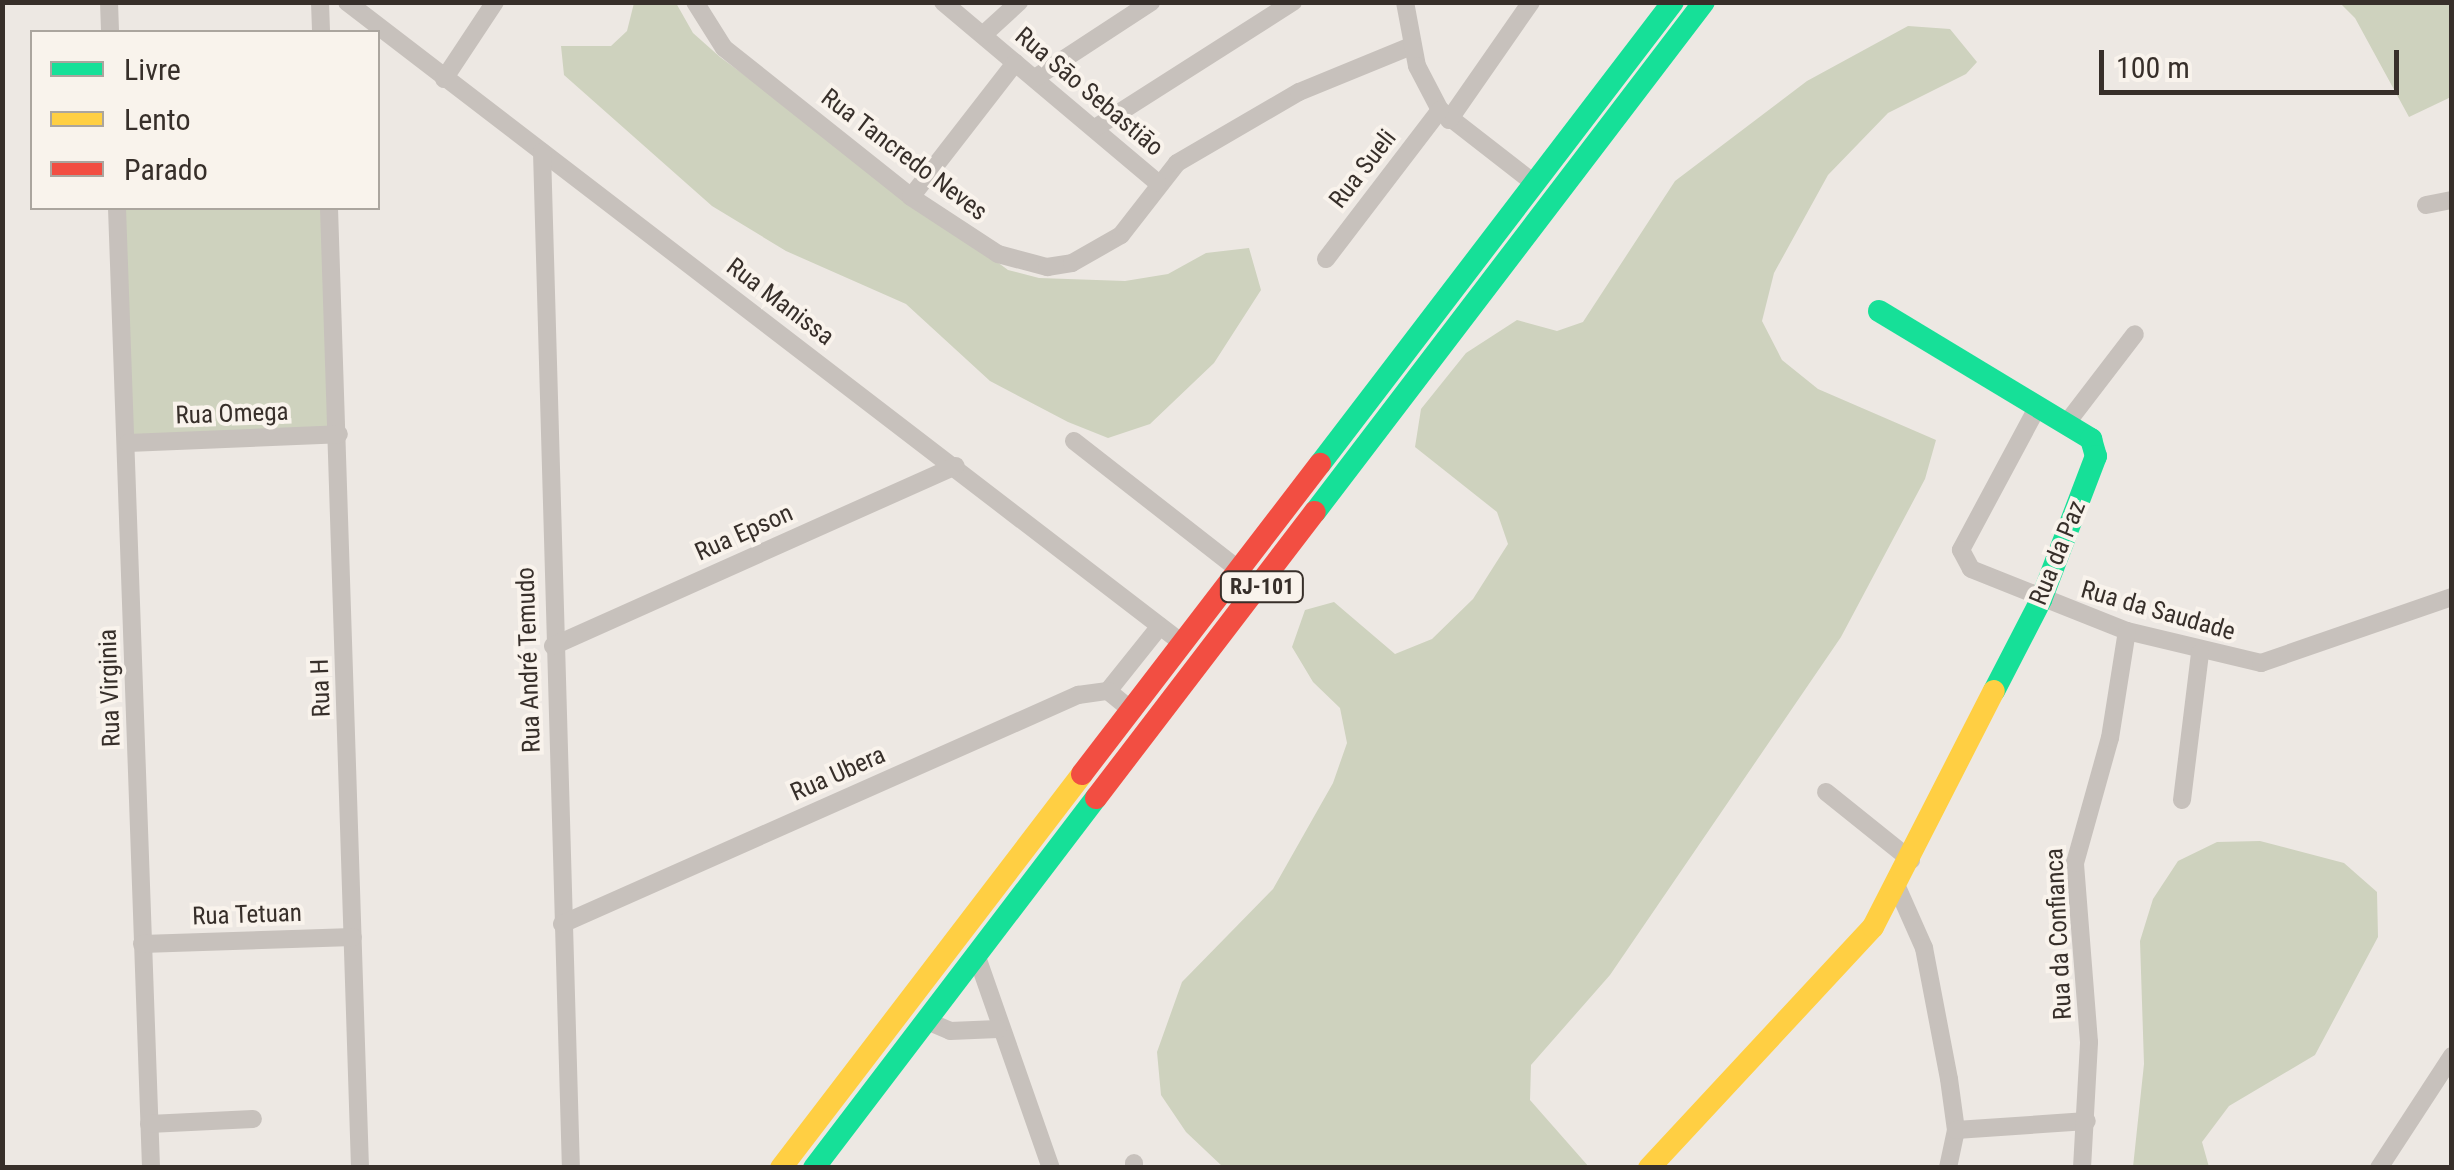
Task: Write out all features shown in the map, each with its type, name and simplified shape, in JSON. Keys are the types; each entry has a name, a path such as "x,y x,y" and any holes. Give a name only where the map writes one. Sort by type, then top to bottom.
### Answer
{"main road":[{"name":"RJ-101","path":"781,1168 1673,2"},
{"name":"RJ-101","path":"814,1168 1704,2"},
{"name":"Rua da Paz","path":"1649,1168 1849,958 1897,888 2041,600 2096,456 2091,439 1879,311"}],"street":[{"path":"109,2 110,30"},
{"path":"320,2 321,30"},
{"name":"Rua Manissa","path":"347,2 1182,643"},
{"path":"444,79 495,2"},
{"name":"Rua Tancredo Neves","path":"696,2 724,48 911,197 998,254 1047,266 1072,263 1120,235 1147,206 1157,182 1177,163 1299,92 1411,46"},
{"name":"Rua Sāo Sebastiāo","path":"943,2 1157,182"},
{"path":"984,35 1019,2"},
{"path":"1035,78 1151,2"},
{"path":"1095,128 1292,2"},
{"path":"1405,2 1411,46 1445,115 1535,184"},
{"name":"Rua Sueli","path":"1326,259 1445,115 1531,2"},
{"path":"911,197 1015,63"},
{"name":"Rua André Temudo","path":"542,152 553,646 571,1168"},
{"path":"2426,205 2452,200"},
{"name":"Rua Virginia","path":"117,210 150,1168"},
{"name":"Rua H","path":"330,210 360,1168"},
{"path":"2066,424 2135,334"},
{"name":"Rua da Saudade","path":"2037,408 1960,556 1971,569 2126,631 2200,653 2261,663 2452,598"},
{"name":"Rua Omega","path":"128,443 339,434"},
{"path":"1074,442 1239,570"},
{"name":"Rua Epson","path":"553,646 956,466"},
{"path":"1133,710 1108,691 1160,626"},
{"name":"Rua da Confianca","path":"2082,1168 2090,1042 2076,863 2110,738 2126,631"},
{"path":"2182,800 2200,653"},
{"name":"Rua Ubera","path":"562,924 1078,694 1108,691"},
{"path":"1826,792 1910,860"},
{"path":"1897,888 1924,948 1956,1130 1948,1168"},
{"name":"Rua Tetuan","path":"142,944 353,937"},
{"path":"977,957 998,1029 1051,1168"},
{"path":"927,1021 950,1031 998,1029"},
{"path":"2379,1168 2452,1056"},
{"path":"149,1124 253,1120"},
{"path":"1956,1130 2087,1121"}],"green space":[{"path":"634,3 676,3 693,33 720,57 1008,270 1039,278 1125,281 1168,274 1206,253 1249,248 1261,290 1214,363 1150,424 1108,438 1068,422 990,381 906,304 786,251 712,206 564,75 561,46 611,46 627,31"},
{"path":"2340,3 2451,3 2451,97 2409,117 2355,18"},
{"path":"1908,26 1950,29 1977,62 1966,74 1888,113 1828,175 1774,273 1762,321 1782,360 1818,389 1936,440 1925,479 1841,637 1610,975 1531,1065 1530,1100 1589,1167 1223,1167 1186,1132 1161,1095 1157,1052 1182,982 1273,889 1333,783 1347,743 1340,708 1313,682 1292,647 1305,610 1334,602 1395,654 1432,639 1473,599 1508,544 1497,512 1415,447 1421,409 1466,353 1517,320 1557,331 1583,322 1675,181 1807,81"},
{"path":"117,210 329,210 339,434 128,443"},
{"path":"2260,841 2344,863 2377,892 2378,937 2315,1055 2229,1106 2202,1142 2209,1167 2133,1167 2144,1064 2140,941 2153,899 2178,861 2217,842"}],"traffic: fast":[{"path":"1320,464 1673,2"},
{"path":"1315,512 1704,2"},
{"path":"1879,311 2091,439 2096,456 2041,600 1994,691"},
{"path":"814,1168 1096,798"}],"traffic: slow":[{"path":"1649,1168 1873,927 1994,691"},
{"path":"781,1168 1082,774"}],"traffic: jam":[{"path":"1082,774 1320,464"},
{"path":"1096,798 1315,512"}]}
